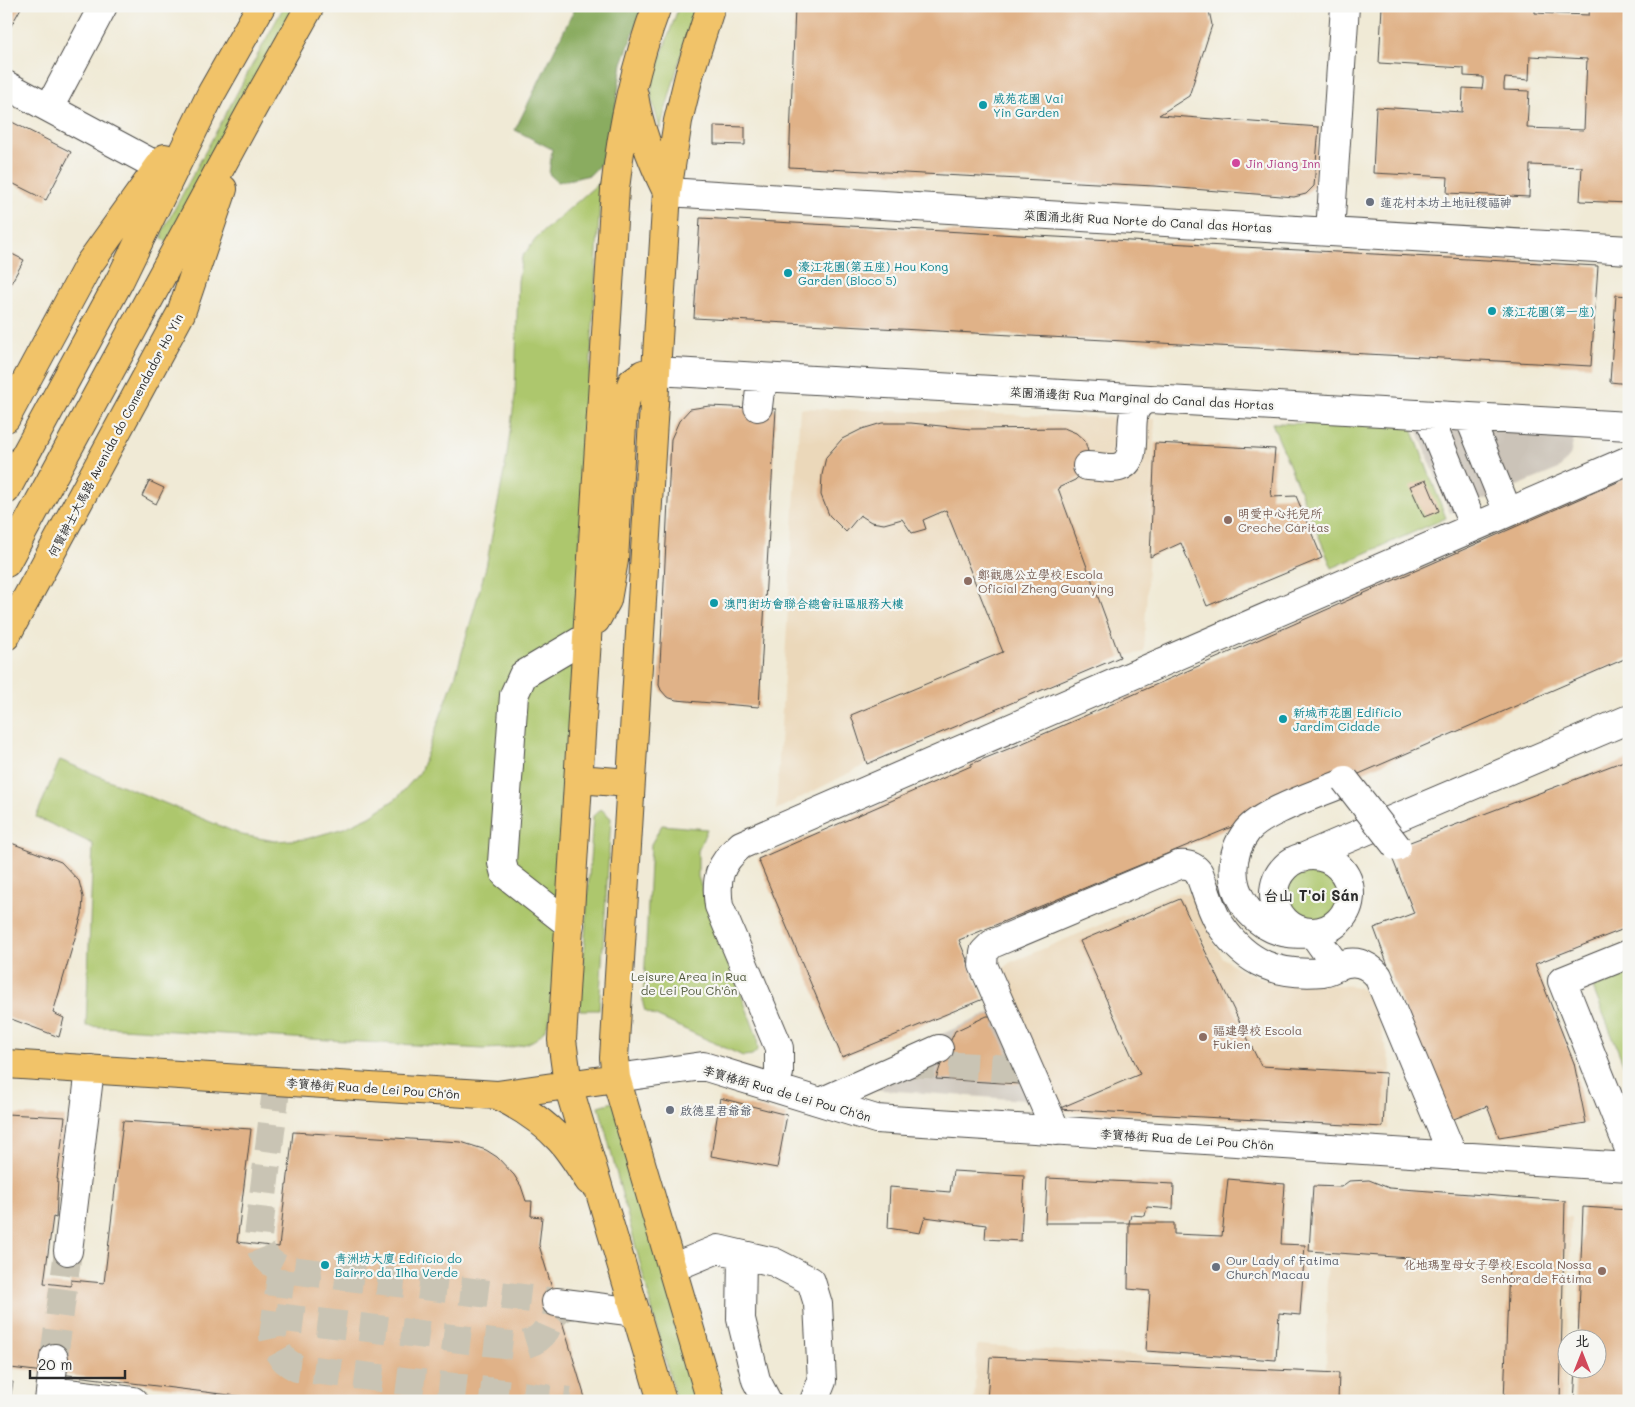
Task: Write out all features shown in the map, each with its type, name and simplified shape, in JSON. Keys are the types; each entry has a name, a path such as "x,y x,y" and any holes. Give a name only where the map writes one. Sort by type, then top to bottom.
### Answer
{"main road":[{"path":"6,490 107,303 211,94 261,6"},
{"name":"何賢紳士大馬路 Avenida do Comendador Ho Yin","path":"6,563 310,6"},
{"path":"657,6 632,86 615,189 562,1040 568,1085 662,1401"},
{"path":"712,6 690,72 678,121 667,192 614,1058 616,1078 712,1401"},
{"path":"632,86 644,136 654,165 667,192"},
{"path":"6,418 89,264 211,94"},
{"name":"何賢紳士大馬路 Avenida do Comendador Ho Yin","path":"6,636 181,313 249,115"},
{"path":"587,637 607,600 614,560 626,399 632,382 643,374 656,371"},
{"path":"578,780 630,783"},
{"name":"李寶椿街 Rua de Lei Pou Ch'ôn","path":"13,1063 90,1070 497,1095 616,1078"},
{"path":"497,1095 520,1106 541,1122 560,1141 602,1199"}],"street":[{"path":"49,108 103,6"},
{"path":"1330,232 1345,6"},
{"path":"6,85 159,167"},
{"name":"菜園涌北街 Rua Norte do Canal das Hortas","path":"667,192 1629,250"},
{"name":"菜園涌邊街 Rua Marginal do Canal das Hortas","path":"656,371 759,389 1428,414 1629,426"},
{"path":"1087,466 1119,467 1128,460 1134,403"},
{"path":"1428,414 1474,527"},
{"path":"1469,417 1508,512"},
{"path":"774,1087 779,1073 779,1048 719,906 716,889 719,872 728,857 740,845 1629,460"},
{"path":"570,925 506,874 502,863 514,695 523,675 587,637"},
{"path":"1336,967 1312,932 1299,930 1287,923 1275,904 1276,880 1282,870 1291,862 1629,719"},
{"path":"1302,858 1314,856 1326,859 1337,866 1345,876 1350,888 1349,902 1345,914 1336,924 1325,930 1300,935 1280,932 1261,923 1246,909 1236,890 1233,870 1237,850 1248,831 1263,818 1346,781 1396,847"},
{"path":"1056,1131 984,965 984,952 992,944 1179,864 1185,864 1195,868 1199,873 1220,925 1239,948 1263,965 1292,973 1326,972 1345,963 1360,963 1372,969 1378,976 1453,1156"},
{"path":"1629,954 1562,981 1629,1149"},
{"path":"821,1102 939,1049"},
{"name":"李寶椿街 Rua de Lei Pou Ch'ôn","path":"616,1078 703,1066 876,1119 1629,1167"},
{"path":"68,1251 90,1070"},
{"path":"672,1268 718,1249 774,1262 811,1281 818,1304 822,1381 814,1401"},
{"path":"742,1255 740,1319 756,1380 767,1401"},
{"path":"556,1302 636,1312"},
{"path":"54,1358 50,1396 133,1401"}],"shaded area":[{"name":"鄭觀應公立學校 Escola Oficial Zheng Guanying","path":"800,408 1155,419 1144,652 1120,657 867,764 776,810"},
{"path":"1415,424 1575,433 1570,456 1559,469 1450,513"},
{"name":"福建學校 Escola Fukien","path":"1176,893 1193,894 1199,904 1215,945 1223,958 1244,972 1270,981 1354,986 1363,990 1375,1008 1391,1066 1388,1129 1055,1112 1001,979 1003,970 1009,963"},
{"path":"996,1010 1039,1101 824,1086"},
{"path":"1330,1205 1571,1217 1567,1330 1558,1330 1558,1380 1566,1380 1565,1401 974,1401 977,1345 1326,1368"}],"green space":[{"path":"284,6 297,6 167,243 162,238 162,232"},
{"path":"576,6 644,6 622,63 609,155 590,175 558,182 549,174 552,149 515,130"},
{"path":"679,6 695,6 660,129 651,97 652,81"},
{"path":"601,181 555,992 548,1023 543,1032 526,1044 514,1047 484,1049 86,1026 93,844 36,817 60,760 242,835 275,841 306,839 344,828 370,816 397,798 420,772 456,674 486,567 506,461 515,396 518,281 522,257 539,235"},
{"path":"1272,423 1411,426 1446,518 1332,568"},
{"path":"601,809 611,818 599,1010 580,1010 593,816"},
{"name":"Leisure Area in Rua de Lei Pou Ch'ôn","path":"662,825 707,829 698,851 698,877 757,1037 758,1050 752,1055 743,1056 645,1011 643,1004 651,844"},
{"path":"1312,859 1325,862 1336,869 1343,880 1346,893 1343,906 1336,917 1325,924 1312,927 1299,924 1288,917 1281,906 1278,893 1281,880 1288,869 1299,862"},
{"path":"1629,974 1629,1078 1593,988"},
{"path":"620,1100 699,1401 676,1401 599,1106"}],"building":[{"path":"6,6 22,6 6,35"},
{"name":"威苑花園 Vai Yin Garden","path":"795,6 1208,6 1212,25 1189,96 1159,115 1319,127 1314,186 1306,194 1294,197 1154,186 789,167"},
{"path":"1382,6 1535,6 1535,13 1589,15 1590,6 1629,6 1629,203 1580,201 1582,167 1530,165 1529,197 1447,193 1448,177 1373,173 1376,107 1462,112 1463,88 1482,89 1483,83 1483,77 1464,76 1464,68 1379,63","holes":["1530,56 1587,59 1584,130 1527,128 1529,91 1504,90 1505,78 1529,80"]},
{"path":"6,119 71,152 46,200 6,180"},
{"path":"714,126 745,127 745,145 714,144"},
{"path":"700,218 1598,266 1591,366 694,318"},
{"path":"6,251 24,260 6,292"},
{"path":"1616,295 1629,296 1629,384 1610,382"},
{"name":"澳門街坊會聯合總會社區服務大樓","path":"709,406 776,409 759,707 676,700 667,697 659,685 671,439 679,421 690,409"},
{"name":"鄭觀應公立學校 Escola Oficial Zheng Guanying","path":"882,423 911,423 971,429 1064,428 1076,433 1085,441 1089,455 1087,469 1075,480 1058,488 1120,657 867,764 851,715 1003,652 946,510 923,520 926,529 912,533 902,519 884,524 871,522 860,515 846,532 829,515 821,495 822,475 826,457 842,439 862,429"},
{"name":"明愛中心托兒所 Creche Cáritas","path":"1155,443 1275,449 1271,497 1296,496 1322,558 1207,606 1181,543 1150,557"},
{"name":"新城市花園 Edifício Jardim Cidade","path":"1629,477 1629,657 1345,780 959,940 983,999 842,1057 758,859"},
{"path":"1426,480 1439,511 1424,517 1410,486"},
{"path":"149,481 164,488 156,504 142,496"},
{"path":"1629,759 1629,927 1535,964 1574,1063 1586,1123 1499,1137 1487,1106 1446,1122 1374,928 1414,913 1389,850"},
{"path":"6,841 61,862 79,881 83,897 82,914 53,1013 64,1018 59,1037 6,1017"},
{"name":"福建學校 Escola Fukien","path":"1180,899 1261,1066 1386,1073 1383,1127 1058,1109 1140,1074 1080,941"},
{"path":"987,1016 993,1016 996,1022 994,1026 1004,1045 1019,1084 936,1079 955,1031"},
{"path":"720,1098 787,1115 777,1168 711,1156"},
{"name":"青洲坊大廈 Edifício do Bairro da Ilha Verde","path":"6,1114 65,1117 57,1179 56,1218 53,1217 44,1283 71,1286 71,1280 104,1283 123,1121 251,1129 237,1242 279,1247 293,1132 461,1142 486,1150 497,1157 514,1175 521,1186 526,1201 532,1201 531,1216 542,1217 539,1245 586,1401 278,1401 11,1368 10,1382 13,1382 10,1401 6,1401"},
{"path":"953,1171 1024,1175 1021,1241 985,1239 986,1225 925,1217 920,1233 888,1228 890,1187 950,1192"},
{"path":"1047,1178 1174,1184 1173,1209 1147,1207 1145,1216 1131,1215 1129,1223 1045,1223"},
{"name":"Our Lady of Fatima Church Macau","path":"1228,1179 1285,1184 1281,1244 1305,1245 1300,1315 1279,1313 1276,1360 1146,1351 1150,1291 1128,1289 1129,1223 1174,1223 1174,1234 1222,1236"},
{"path":"1369,1180 1389,1188 1565,1201 1562,1330 1558,1330 1560,1401 1504,1401 1509,1265 1309,1251 1313,1186 1341,1187 1349,1181"},
{"name":"化地瑪聖母女子學校 Escola Nossa Senhora de Fátima","path":"1583,1207 1629,1210 1629,1401 1574,1401 1575,1380 1608,1380 1608,1330 1578,1330"},
{"path":"990,1357 1339,1373 1338,1401 987,1401"}],"tunnel":[{"path":"907,1063 1030,1070"},
{"path":"277,1082 258,1237 260,1248 272,1263 282,1269 556,1302"},
{"path":"54,1358 68,1251"},
{"path":"282,1269 273,1336 280,1355 297,1368 570,1401"},
{"path":"276,1317 519,1346 537,1339 544,1333 551,1319 558,1311 574,1304"}],"place":[{"name":"威苑花園 Vai Yin Garden","path":"983,105"},
{"name":"Jin Jiang Inn","path":"1236,163"},
{"name":"蓮花村本坊土地社稷福神","path":"1370,202"},
{"name":"濠江花園(第五座) Hou Kong Garden (Bloco 5)","path":"788,273"},
{"name":"濠江花園(第一座)","path":"1492,311"},
{"name":"明愛中心托兒所 Creche Cáritas","path":"1228,520"},
{"name":"鄭觀應公立學校 Escola Oficial Zheng Guanying","path":"968,581"},
{"name":"澳門街坊會聯合總會社區服務大樓","path":"714,603"},
{"name":"新城市花園 Edifício Jardim Cidade","path":"1283,719"},
{"name":"福建學校 Escola Fukien","path":"1203,1037"},
{"name":"啟德星君爺爺","path":"670,1110"},
{"name":"青洲坊大廈 Edifício do Bairro da Ilha Verde","path":"325,1265"},
{"name":"Our Lady of Fatima Church Macau","path":"1216,1267"},
{"name":"化地瑪聖母女子學校 Escola Nossa Senhora de Fátima","path":"1602,1271"}],"district":[{"name":"台山 T'oi Sán","path":"1311,895"}]}
